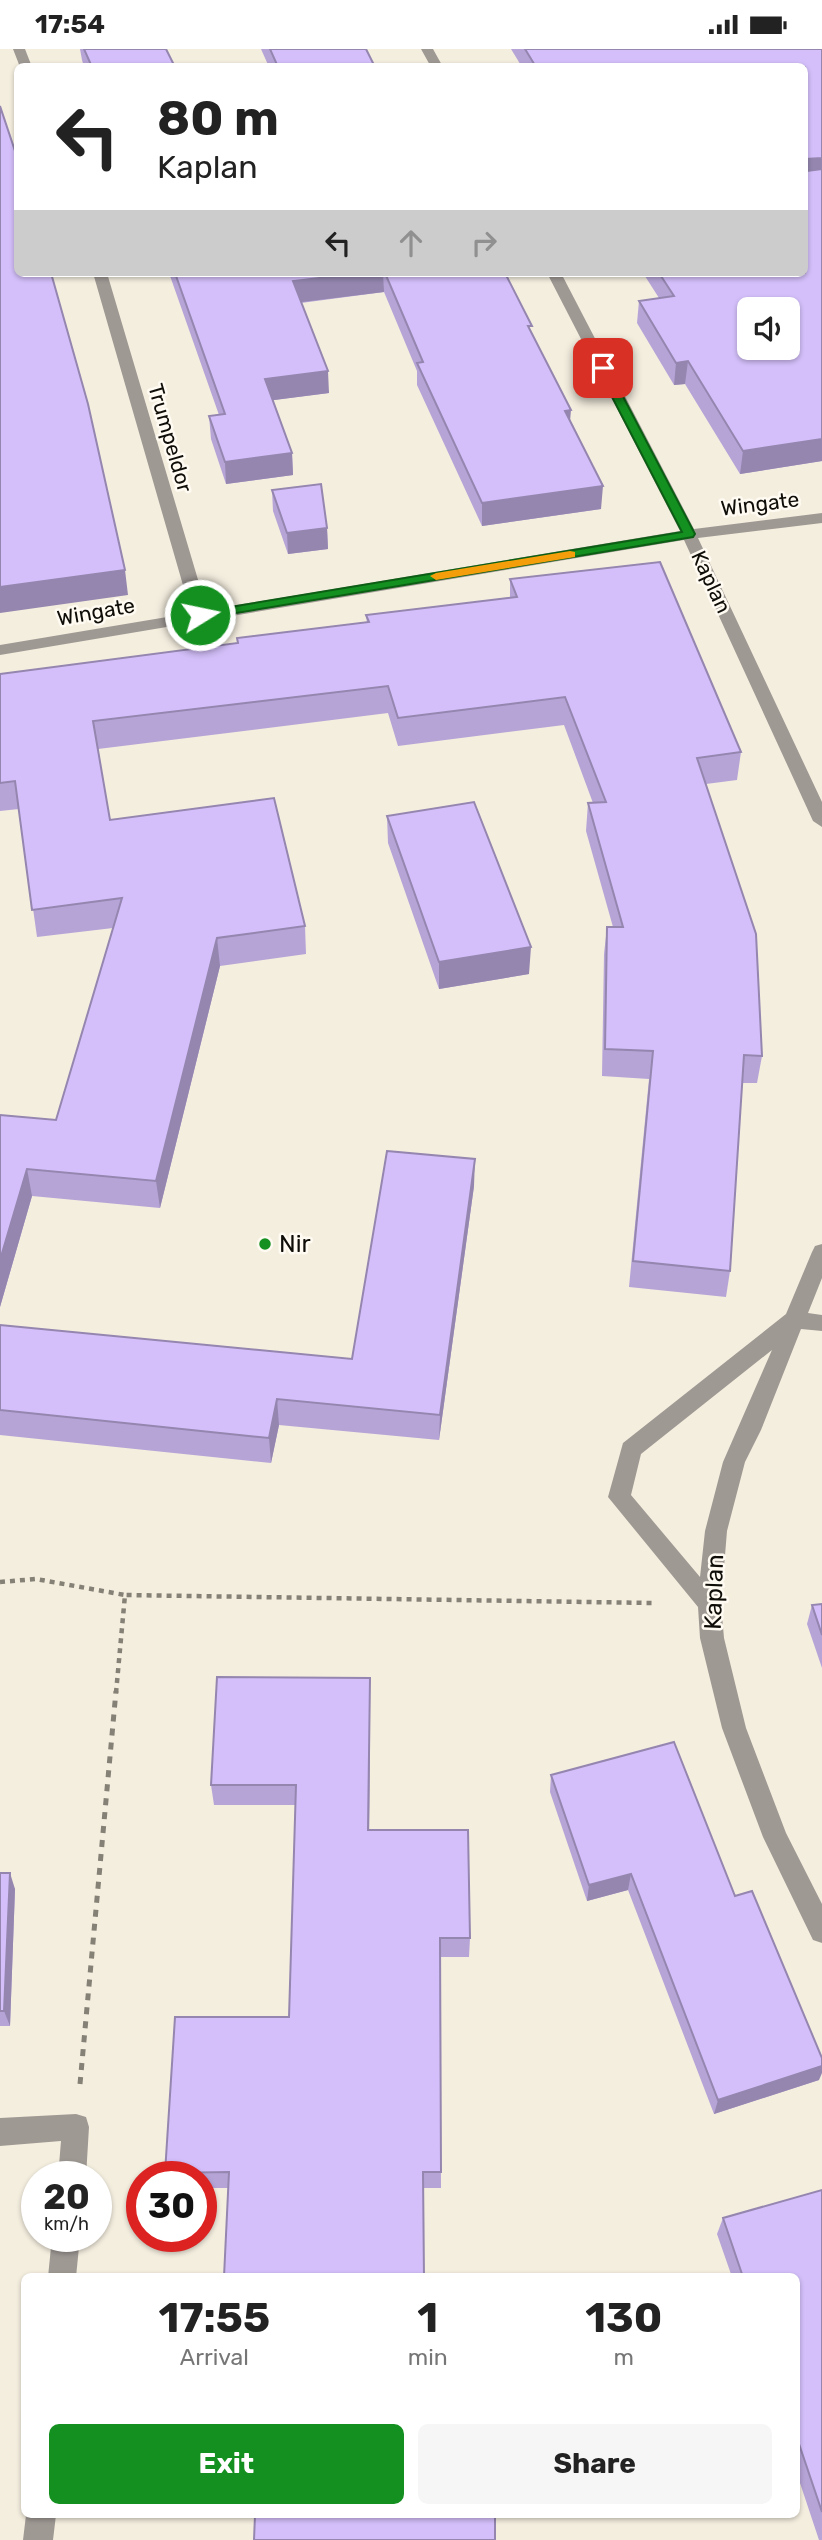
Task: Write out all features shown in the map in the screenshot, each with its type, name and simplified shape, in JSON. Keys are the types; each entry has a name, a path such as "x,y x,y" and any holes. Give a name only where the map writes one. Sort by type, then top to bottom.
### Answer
{"street":[{"name":"Trumpeldor","path":"101,277 200,615"},
{"name":"Kaplan","path":"556,277 689,534 822,821"},
{"name":"Wingate","path":"0,650 689,534 822,518"},
{"name":"Kaplan","path":"822,1252 750,1430 734,1462 716,1531 709,1604 712,1638 734,1727 775,1837 822,1931"},
{"path":"709,1604 619,1497 631,1450 794,1320 822,1323"},
{"path":"0,2132 76,2127 73,2161"},
{"path":"62,2273 64,2252"},
{"path":"38,2540 41,2518"}],"path":[{"path":"0,1582 36,1579 125,1595 709,1604"},
{"path":"76,2127 125,1595"}],"building":[{"path":"84,49 166,49 173,63 90,63"},
{"path":"270,49 366,49 373,63 276,63"},
{"path":"525,49 822,49 822,158 808,159 808,63 534,63"},
{"path":"0,106 14,148 14,277 52,277 88,404 125,570 0,587"},
{"path":"822,169 822,439 743,451 688,361 676,363 639,301 674,296 662,277 808,277 808,171"},
{"path":"176,277 328,277 293,281 328,371 265,379 292,453 225,462 209,416 225,414"},
{"path":"387,277 507,277 532,326 528,326 571,410 565,411 603,486 482,503 417,363 423,362"},
{"path":"321,484 327,528 287,533 272,490"},
{"path":"660,562 741,752 697,758 756,934 762,1056 744,1055 730,1271 633,1261 653,1051 605,1049 607,927 623,927 588,803 606,802 565,697 398,718 388,686 93,721 110,820 274,798 305,926 217,938 156,1181 27,1169 0,1260 0,1115 56,1120 122,898 32,910 15,781 0,783 0,674 238,643 237,638 369,622 366,615 517,597 510,579"},
{"path":"474,802 531,947 439,962 387,816"},
{"path":"387,1151 475,1159 440,1415 277,1399 269,1438 0,1410 0,1325 352,1359"},
{"path":"822,1604 822,1635 812,1605"},
{"path":"217,1677 370,1678 368,1830 468,1830 470,1938 440,1938 441,2172 423,2172 424,2273 224,2273 229,2172 217,2172 217,2161 166,2161 175,2017 289,2017 296,1785 211,1785"},
{"path":"674,1742 735,1896 752,1891 822,2058 822,2066 718,2100 631,1874 589,1885 551,1775"},
{"path":"0,1873 10,1873 4,2011 0,2011"},
{"path":"822,2190 822,2512 800,2447 800,2273 742,2273 723,2218"},
{"path":"255,2518 495,2518 495,2540 254,2540"}],"slow traffic":[{"path":"436,576 570,554"}],"place":[{"name":"Nir","path":"265,1244"}],"route":[{"path":"200,615 689,534 603,368"}]}
